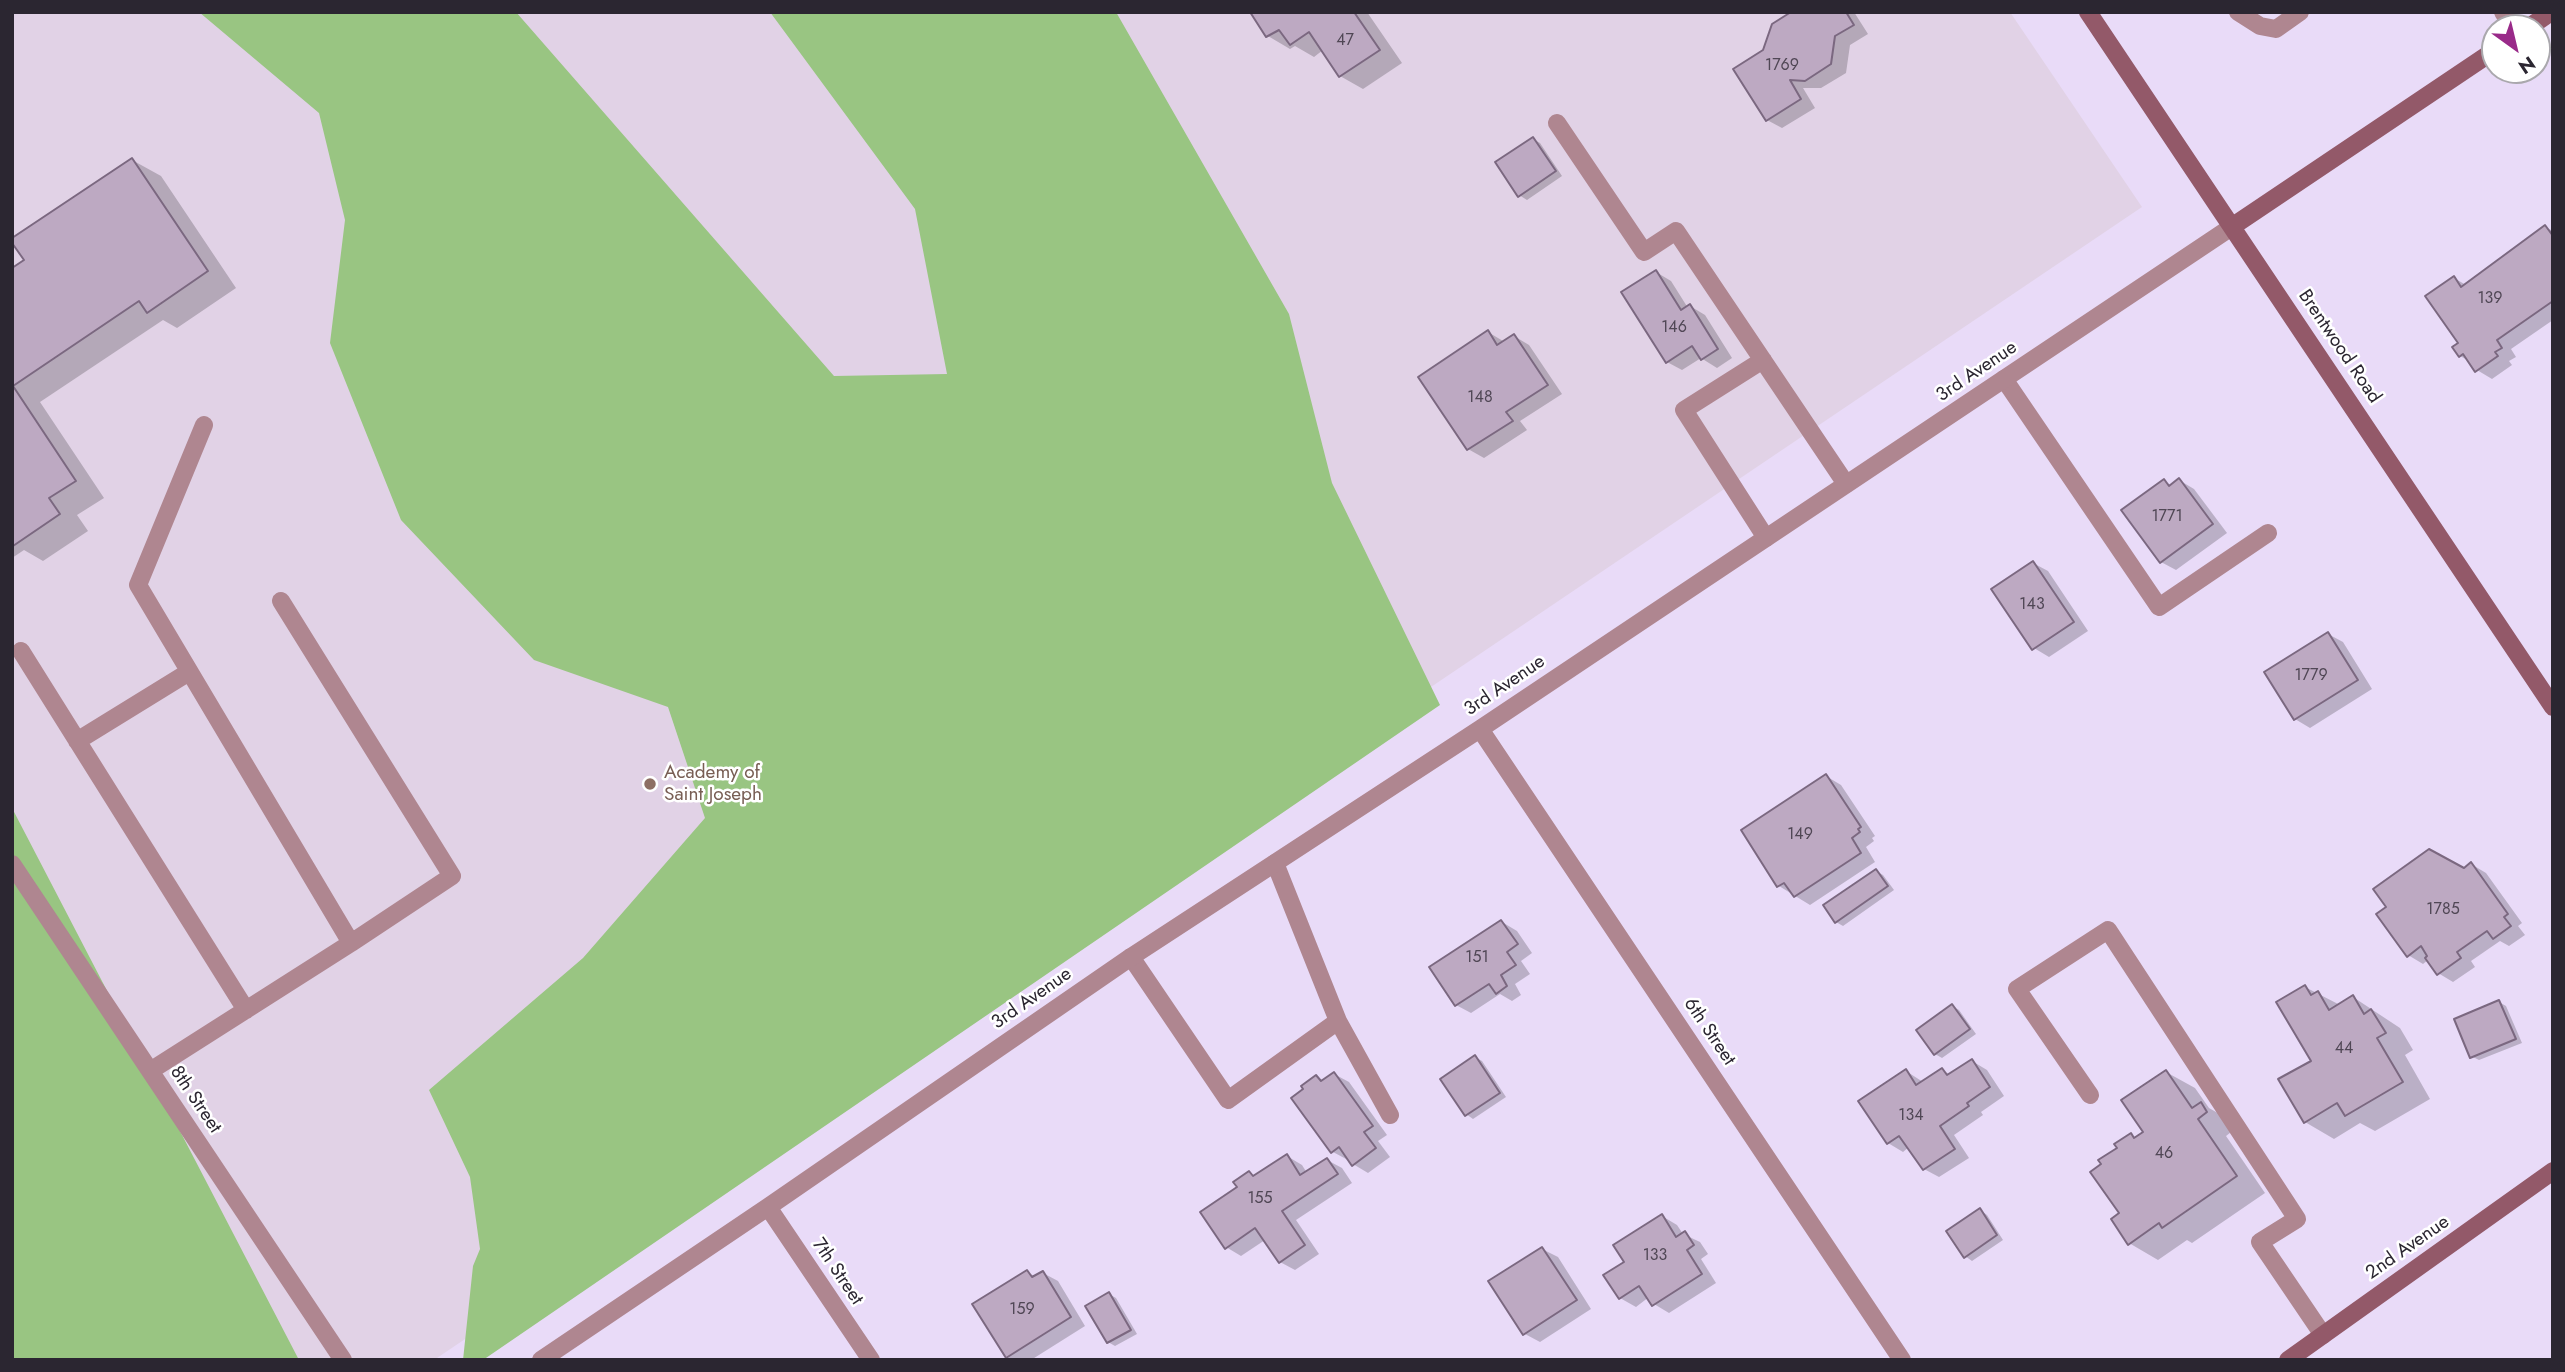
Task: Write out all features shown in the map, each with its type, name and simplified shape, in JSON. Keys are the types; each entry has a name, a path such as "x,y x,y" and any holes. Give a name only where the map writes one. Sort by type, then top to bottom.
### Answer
{"street":[{"name":"Brentwood Road","path":"2088,12 2553,707"},
{"path":"2238,12 2260,26 2276,29 2300,12"},
{"name":"3rd Avenue","path":"541,1360 1130,957 1480,729 2481,59"},
{"path":"1557,123 1644,252 1676,231 1846,484"},
{"path":"1763,360 1684,411 1766,538"},
{"path":"2004,379 2159,607 2267,533"},
{"path":"204,425 138,585 351,943"},
{"path":"150,1071 452,876 281,601"},
{"path":"21,650 246,1010"},
{"path":"77,741 189,672"},
{"name":"6th Street","path":"1480,729 1902,1360"},
{"path":"1275,863 1338,1021 1390,1115"},
{"name":"8th Street","path":"12,864 343,1360"},
{"path":"2090,1095 2017,989 2108,930 2297,1219 2260,1242 2323,1335"},
{"path":"1130,957 1228,1100 1338,1021"},
{"name":"2nd Avenue","path":"2288,1360 2553,1171"},
{"name":"7th Street","path":"768,1207 871,1360"}],"shaded area":[{"name":"Academy of Saint Joseph","path":"12,12 2010,12 2142,207 434,1360 12,1360"}],"green space":[{"path":"199,12 516,12 834,376 947,374 915,209 770,12 1116,12 1289,314 1332,483 1440,705 483,1360 463,1360 473,1266 480,1249 470,1177 429,1090 583,958 705,818 668,707 534,660 401,520 330,343 345,220 319,113"},
{"path":"12,808 299,1360 12,1360"}],"building":[{"path":"1250,12 1354,12 1380,50 1339,77 1309,32 1290,45 1279,30 1266,37"},
{"path":"1791,12 1846,12 1854,25 1835,36 1831,64 1805,81 1790,80 1801,99 1766,121 1733,69 1763,50 1772,24"},
{"path":"1533,137 1556,171 1518,197 1495,162"},
{"path":"132,158 208,271 147,313 139,301 13,386 76,481 49,498 60,514 13,546 12,268 24,260 12,243 12,238"},
{"path":"2545,225 2553,236 2553,301 2497,340 2502,348 2495,352 2498,356 2475,372 2463,354 2459,357 2452,347 2458,343 2425,296 2454,276 2461,287"},
{"path":"1656,270 1681,310 1690,304 1718,349 1701,360 1692,346 1666,363 1621,292"},
{"path":"1488,330 1497,345 1514,334 1548,385 1506,412 1513,421 1467,450 1418,377"},
{"path":"2179,478 2213,524 2160,563 2121,510 2164,479 2169,486"},
{"path":"2033,561 2074,622 2032,650 1991,589"},
{"path":"2328,632 2358,680 2294,720 2264,672"},
{"path":"1826,774 1861,827 1858,829 1860,832 1852,838 1861,853 1794,897 1784,883 1777,887 1741,830"},
{"path":"2429,849 2464,868 2471,862 2508,914 2504,917 2511,926 2493,939 2487,931 2457,952 2461,958 2437,975 2425,958 2427,956 2421,946 2407,957 2376,914 2386,907 2373,889"},
{"path":"1876,869 1888,886 1835,923 1823,905"},
{"path":"1501,920 1518,944 1507,952 1516,965 1501,975 1507,986 1496,994 1489,984 1455,1006 1429,967"},
{"path":"2305,985 2311,995 2318,991 2329,1010 2353,995 2364,1014 2371,1009 2386,1033 2377,1038 2403,1082 2345,1116 2337,1103 2304,1123 2278,1079 2311,1061 2276,1002"},
{"path":"2499,1000 2516,1039 2470,1058 2454,1019"},
{"path":"1952,1004 1970,1029 1934,1055 1916,1030"},
{"path":"1475,1055 1500,1093 1465,1116 1440,1079"},
{"path":"1972,1059 1990,1087 1940,1126 1955,1149 1923,1170 1899,1136 1887,1144 1858,1101 1906,1069 1916,1085 1942,1068 1947,1075"},
{"path":"2166,1070 2192,1108 2201,1102 2207,1112 2198,1119 2237,1176 2162,1228 2159,1223 2128,1245 2111,1219 2119,1213 2090,1172 2101,1164 2098,1160 2117,1148 2114,1144 2131,1133 2134,1138 2143,1132 2121,1100"},
{"path":"1334,1072 1373,1126 1364,1132 1376,1148 1352,1166 1339,1147 1331,1153 1291,1098 1316,1075 1321,1081"},
{"path":"1287,1154 1300,1175 1327,1158 1338,1174 1282,1211 1305,1245 1279,1263 1255,1228 1225,1249 1200,1212 1237,1187 1233,1182 1249,1171 1253,1176"},
{"path":"1980,1208 1997,1235 1964,1258 1946,1231"},
{"path":"1662,1214 1676,1237 1685,1231 1694,1245 1687,1250 1702,1274 1652,1306 1639,1286 1619,1299 1603,1275 1624,1262 1613,1245"},
{"path":"1542,1247 1577,1300 1523,1335 1488,1281"},
{"path":"1027,1270 1032,1277 1043,1271 1071,1317 1006,1358 972,1304"},
{"path":"1109,1292 1131,1330 1107,1343 1085,1306"}],"place":[{"name":"Academy of Saint Joseph","path":"650,784"}]}
